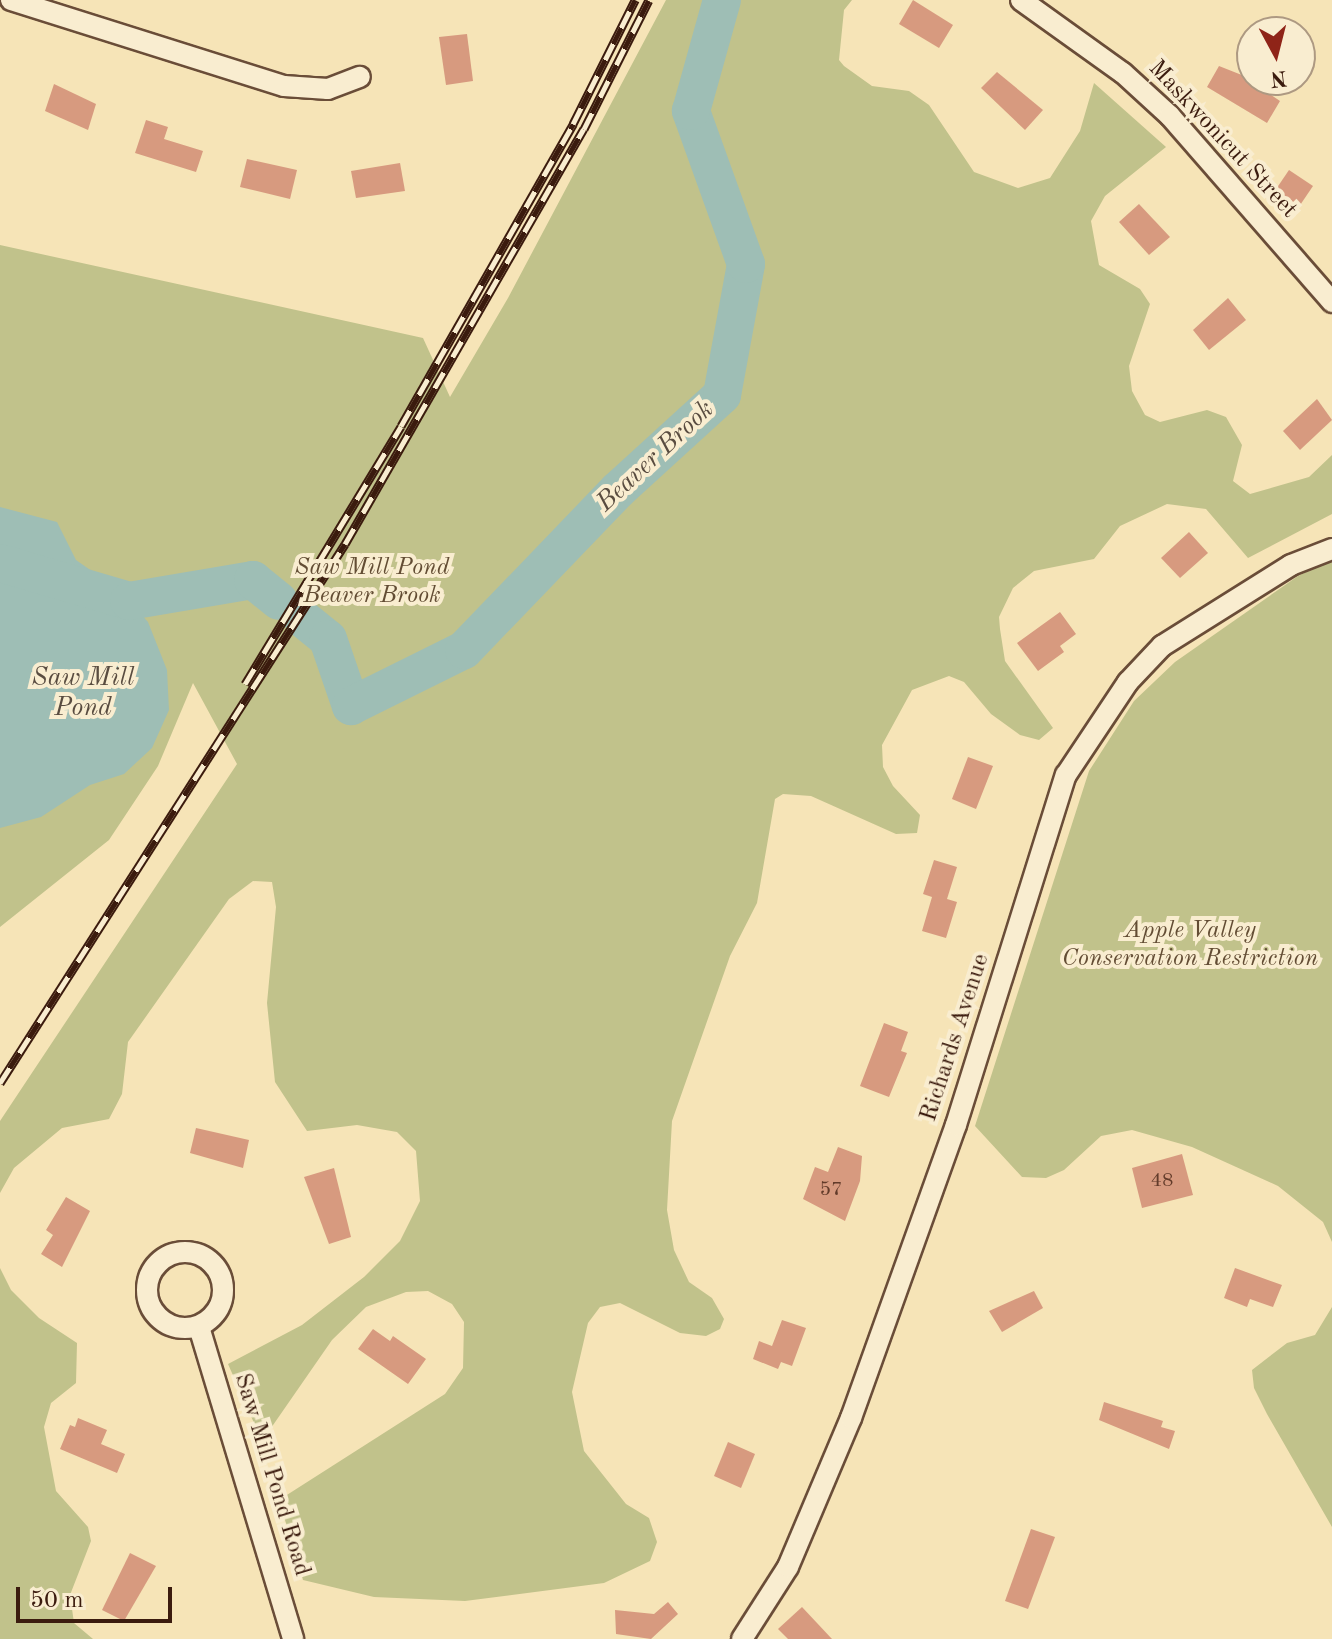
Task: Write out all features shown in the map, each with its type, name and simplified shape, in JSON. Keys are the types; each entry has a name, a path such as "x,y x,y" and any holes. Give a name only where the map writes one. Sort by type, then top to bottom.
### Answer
{"street":[{"path":"11,0 284,86 328,89 360,77"},
{"name":"Maskwonicut Street","path":"1021,0 1123,73 1170,116 1332,302"},
{"name":"Richards Avenue","path":"742,1639 788,1567 851,1418 956,1125 1066,775 1128,682 1162,646 1291,565 1332,549"},
{"name":"Saw Mill Pond Road","path":"199,1327 293,1639"}],"green space":[{"name":"Saw Mill Pond Beaver Brook","path":"666,0 852,0 844,10 839,60 844,66 872,86 909,91 929,105 974,172 1018,188 1050,178 1080,131 1094,83 1166,147 1105,196 1091,221 1099,265 1140,289 1150,304 1129,366 1132,391 1145,415 1160,422 1207,410 1226,417 1242,445 1233,481 1250,494 1309,477 1332,455 1332,514 1248,558 1206,509 1167,504 1120,526 1094,559 1034,571 1013,588 999,617 1000,629 1005,661 1053,728 1039,740 1020,735 991,714 964,682 949,676 912,690 882,745 883,767 893,786 920,815 917,833 896,834 811,796 783,794 775,799 757,903 730,956 672,1121 667,1210 674,1250 689,1282 712,1298 724,1319 720,1329 706,1336 680,1333 620,1303 600,1307 588,1323 572,1392 584,1451 626,1504 649,1518 657,1542 650,1561 604,1583 465,1601 374,1597 303,1580 279,1500 445,1394 463,1368 464,1322 452,1304 428,1291 406,1292 366,1307 332,1340 262,1441 228,1364 302,1325 364,1277 400,1241 420,1201 416,1151 397,1132 357,1125 307,1131 275,1082 267,1003 276,907 272,882 253,881 229,899 128,1042 122,1094 109,1119 62,1128 14,1168 0,1193 0,1121 237,764 193,683 158,766 109,840 0,927 0,245 423,338 450,397 508,298"},
{"name":"Apple Valley Conservation Restriction","path":"1332,560 1332,1242 1323,1222 1278,1186 1192,1147 1132,1130 1101,1136 1064,1170 1046,1178 1022,1177 975,1126 1089,771 1134,701 1175,662 1298,576"},
{"path":"0,1268 11,1290 39,1318 77,1343 76,1383 51,1403 44,1427 56,1491 88,1527 91,1541 70,1595 74,1623 93,1639 0,1639"},
{"path":"1332,1307 1332,1527 1267,1414 1254,1388 1252,1370 1287,1343 1315,1335"}],"water":[{"name":"Saw Mill Pond","path":"0,507 57,522 76,560 119,590 148,622 167,670 169,710 152,748 124,774 90,785 41,817 0,828"}],"building":[{"path":"913,0 953,25 939,48 899,24"},
{"path":"467,34 473,81 446,85 439,37"},
{"path":"1219,66 1236,73 1236,96 1273,96 1280,101 1267,123 1207,87"},
{"path":"997,72 1043,110 1025,130 981,88"},
{"path":"54,84 96,104 88,130 45,111"},
{"path":"146,120 168,127 164,139 203,151 196,172 135,153"},
{"path":"247,159 297,170 290,199 240,187"},
{"path":"400,163 405,191 356,198 351,171"},
{"path":"1289,170 1313,186 1292,217 1268,201"},
{"path":"1139,204 1170,237 1149,255 1119,222"},
{"path":"1228,298 1246,320 1209,350 1193,330"},
{"path":"1317,399 1332,420 1300,450 1283,431"},
{"path":"1189,532 1208,553 1180,578 1161,558"},
{"path":"1060,612 1076,634 1060,646 1064,652 1038,671 1017,643"},
{"path":"968,757 993,766 976,809 952,799"},
{"path":"934,860 957,867 947,899 957,902 946,938 922,931 932,897 923,894"},
{"path":"884,1023 908,1032 901,1051 907,1053 889,1097 860,1086"},
{"path":"196,1128 249,1140 243,1168 190,1153"},
{"path":"838,1147 862,1156 860,1181 845,1221 803,1199 815,1167 828,1172"},
{"path":"1182,1154 1193,1195 1142,1208 1132,1168"},
{"path":"334,1168 351,1237 329,1244 304,1177"},
{"path":"66,1197 90,1211 62,1267 41,1254 53,1235 46,1230"},
{"path":"1235,1268 1282,1285 1273,1307 1250,1299 1247,1307 1224,1298"},
{"path":"1034,1291 1043,1308 1002,1332 989,1311"},
{"path":"782,1320 806,1328 792,1366 781,1362 778,1369 753,1359 759,1341 772,1346"},
{"path":"373,1329 390,1341 393,1336 426,1359 408,1384 358,1349"},
{"path":"1104,1402 1163,1421 1161,1427 1175,1431 1169,1449 1099,1420"},
{"path":"78,1418 107,1430 101,1444 125,1454 117,1473 60,1449 70,1425 75,1427"},
{"path":"728,1442 755,1454 741,1488 714,1476"},
{"path":"1031,1529 1055,1537 1028,1609 1005,1601"},
{"path":"130,1553 156,1566 124,1621 102,1610"},
{"path":"668,1602 678,1614 651,1639 616,1634 615,1610 654,1614"},
{"path":"802,1607 832,1639 788,1639 778,1629"}],"waterway":[{"name":"Beaver Brook","path":"302,618 328,639 351,706 464,650 618,490 722,395 746,264 691,111 722,0"},
{"name":"Beaver Brook","path":"0,563 129,601 253,580 279,601"}],"railway":[{"path":"245,684 401,426 573,124 635,0"},
{"path":"0,1083 345,544 584,129 649,0"}]}
